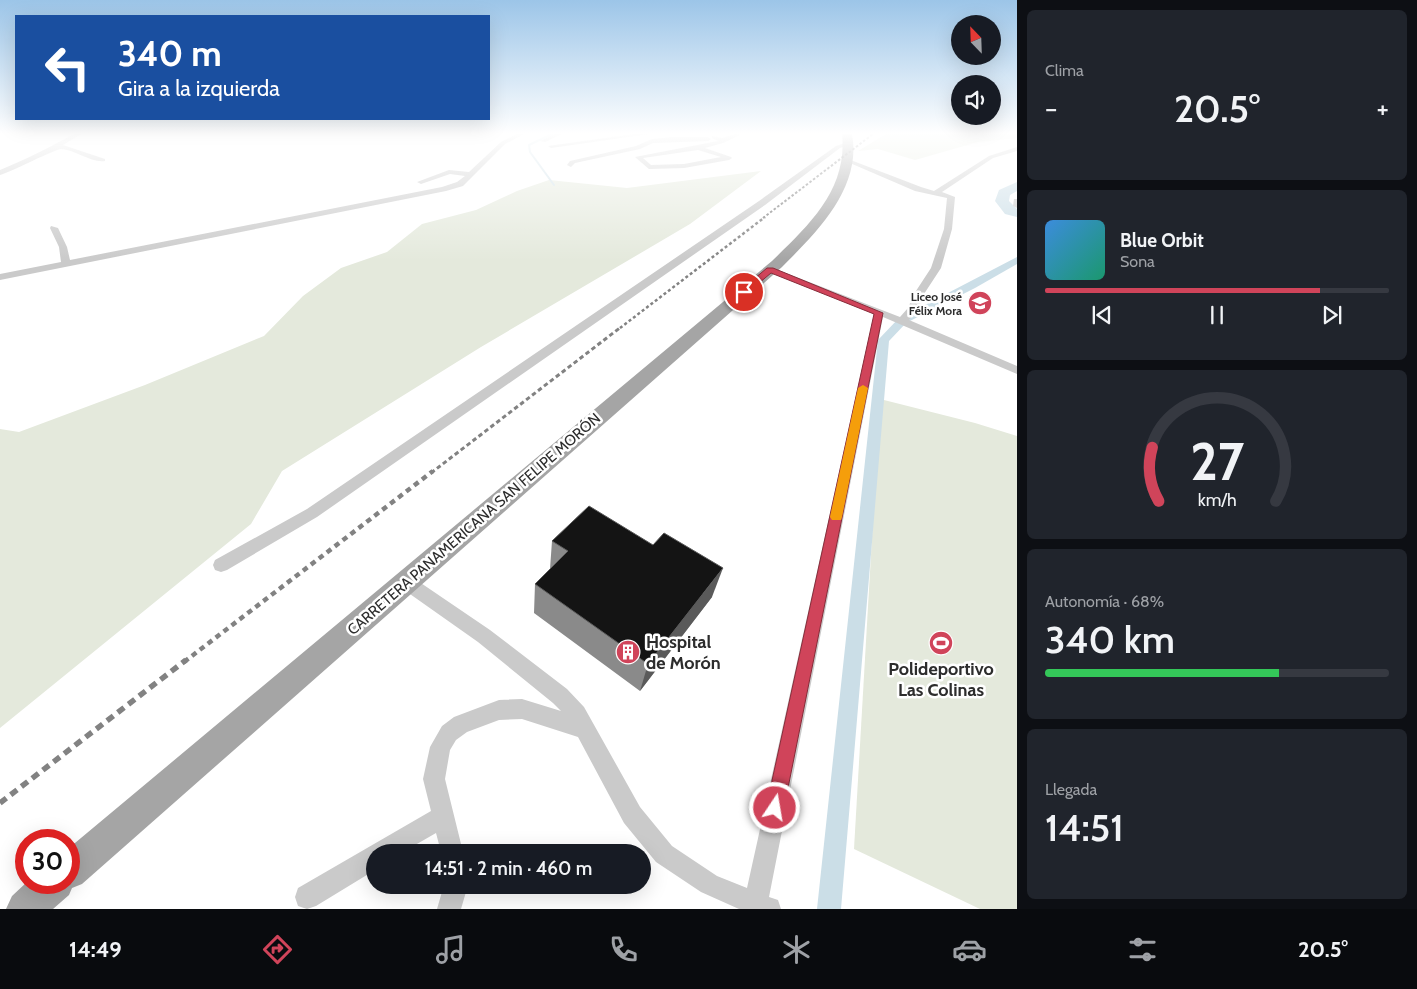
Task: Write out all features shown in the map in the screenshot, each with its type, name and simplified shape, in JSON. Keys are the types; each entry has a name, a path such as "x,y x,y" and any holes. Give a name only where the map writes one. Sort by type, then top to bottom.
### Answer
{"main road":[{"name":"CARRETERA PANAMERICANA SAN FELIPE MORÓN","path":"80,862 770,270 813,228 833,196 842,176"},
{"path":"24,909 42,894"}],"street":[{"path":"421,182 437,176"},
{"path":"0,277 443,189 460,184 468,176"},
{"path":"222,565 312,513 798,176"},
{"path":"901,176 934,194 951,197 948,229 936,268 919,294 913,309 902,322"},
{"path":"934,194 961,176"},
{"path":"1017,201 1017,206"},
{"path":"54,228 63,247 66,265"},
{"path":"770,270 1017,370"},
{"path":"406,582 484,636 560,696 577,714 632,815 664,854 709,884 759,907 879,313"},
{"path":"450,844 434,778 440,747 449,733 461,724 499,710 522,709 586,729"},
{"path":"396,844 443,816"},
{"path":"307,897 366,862"},
{"path":"449,909 453,894"}],"shaded area":[{"path":"718,176 754,176 690,224 481,347 282,471 251,524 0,728 0,429 19,432 145,385 264,336 303,296 341,268 387,252 422,224 476,210 517,191 549,180 627,188"},
{"name":"Polideportivo Las Colinas","path":"880,399 975,423 1017,436 1017,909 980,909 854,849"}],"building":[{"name":"Hospital de Morón","path":"589,506 653,545 664,533 723,568 648,664 535,584 568,551 552,541"}],"waterway":[{"path":"548,176 554,185"},
{"path":"1017,186 1004,193 1002,201 1010,211 1017,213"},
{"path":"829,909 884,340 902,321 972,286 1017,260"}],"railway":[{"path":"763,218 817,176"},
{"path":"620,328 765,217"},
{"path":"431,473 621,327"},
{"path":"184,662 433,471"},
{"path":"0,803 186,660"}],"slow traffic":[{"path":"836,517 863,388"}],"place":[{"name":"Liceo José Félix Mora","path":"980,303"},
{"name":"Polideportivo Las Colinas","path":"941,643"},
{"name":"Hospital de Morón","path":"628,652"}],"route":[{"path":"744,292 770,270 879,313 775,808"}]}
